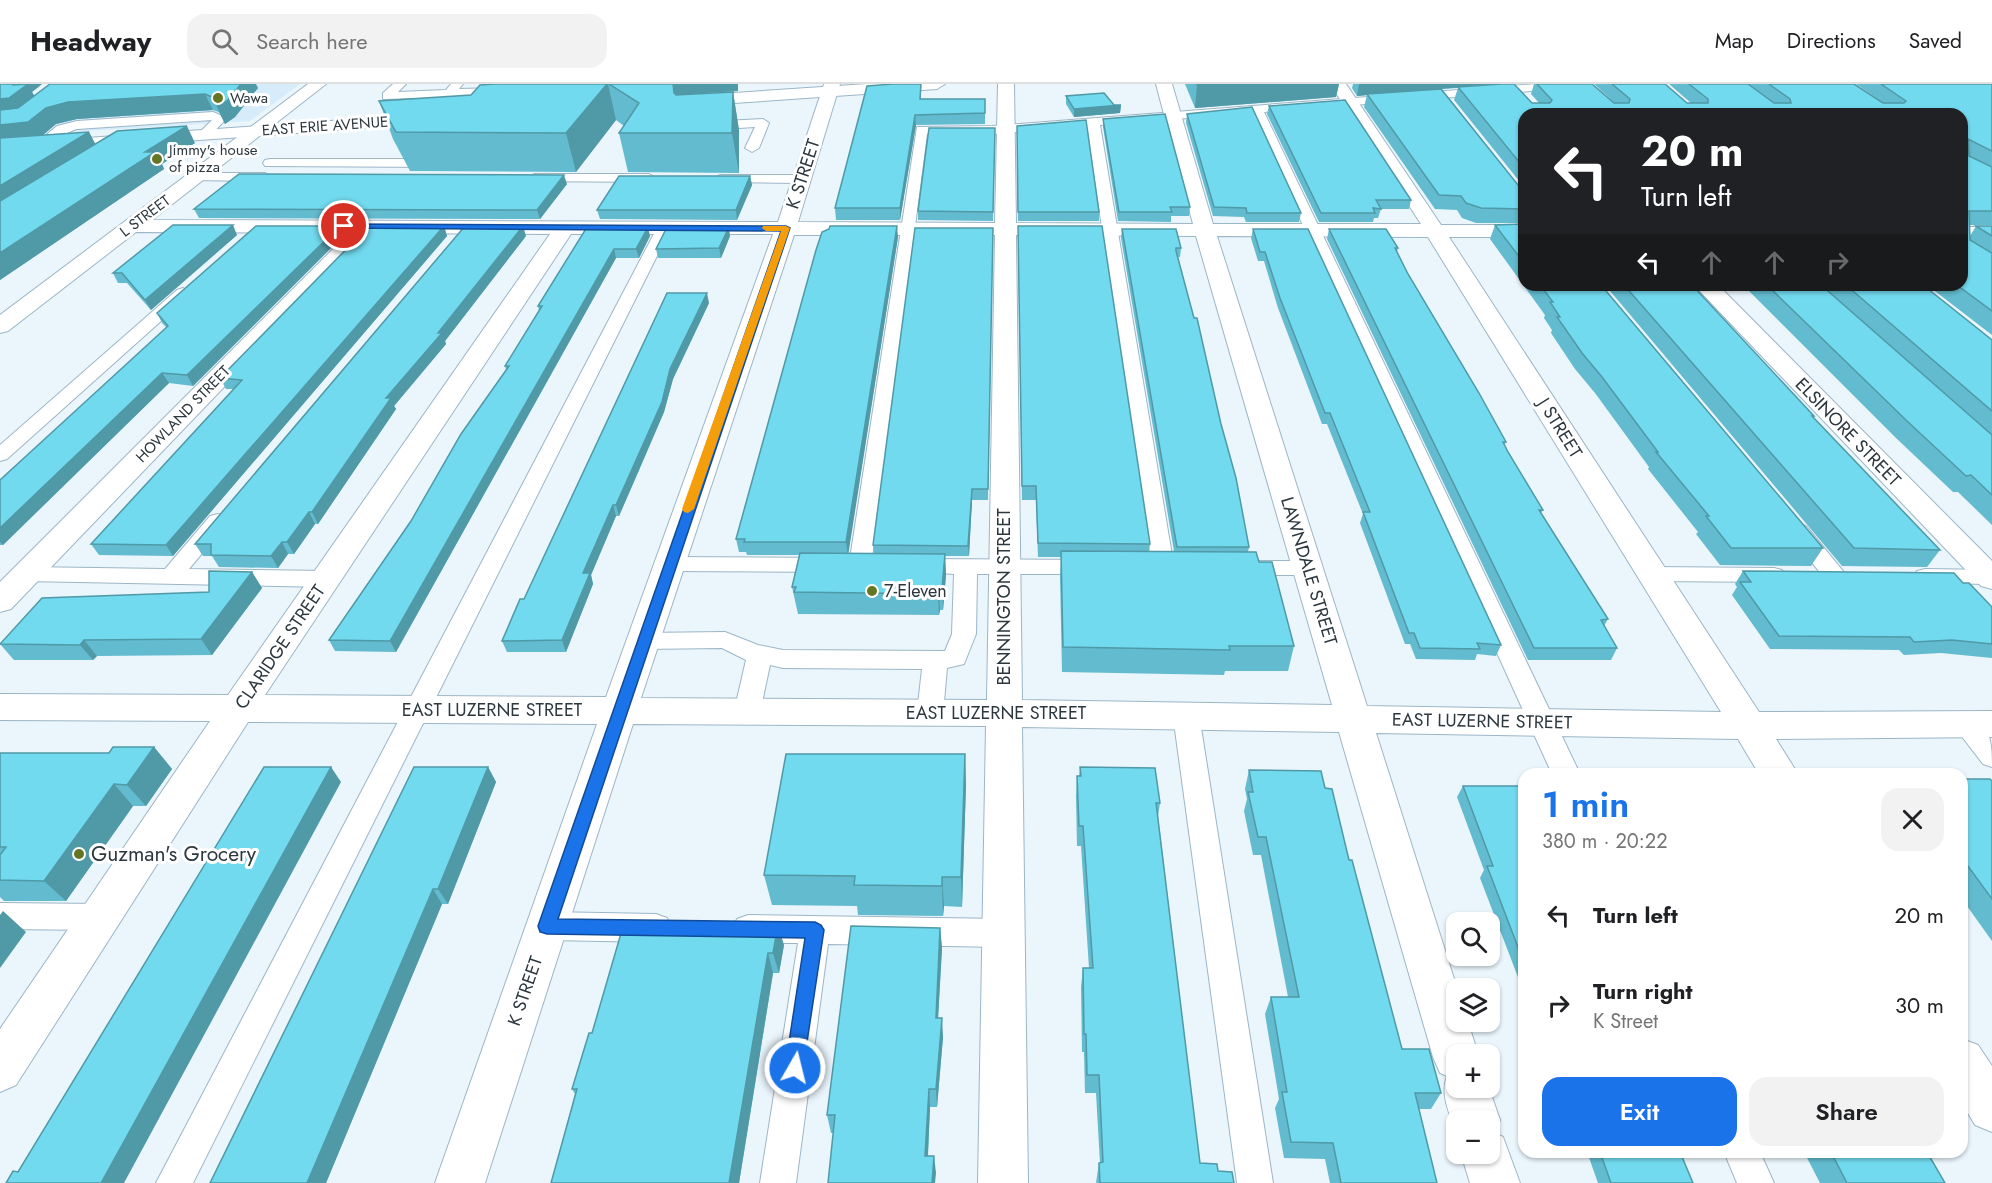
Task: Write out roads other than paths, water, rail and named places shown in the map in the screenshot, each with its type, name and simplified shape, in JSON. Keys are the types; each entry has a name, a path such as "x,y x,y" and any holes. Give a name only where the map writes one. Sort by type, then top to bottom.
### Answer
{"street":[{"name":"L STREET","path":"0,326 318,84"},
{"path":"682,106 831,88 937,84"},
{"name":"BENNINGTON STREET","path":"1003,1183 1006,84"},
{"name":"LAWNDALE STREET","path":"1164,84 1205,230 1452,1044"},
{"path":"1511,87 1530,106"},
{"name":"K STREET","path":"460,1183 619,711 786,228 801,168 831,88"},
{"name":"J STREET","path":"1344,93 1435,231 1775,768"},
{"name":"EAST ERIE AVENUE","path":"3,150 454,117"},
{"path":"132,226 1518,231"},
{"name":"HOWLAND STREET","path":"0,601 366,227"},
{"name":"CLARIDGE STREET","path":"0,1069 238,708 565,227"},
{"path":"1968,242 1992,233"},
{"name":"ELSINORE STREET","path":"1711,291 1992,577"},
{"name":"EAST LUZERNE STREET","path":"0,707 1004,713 1749,726 1979,724"},
{"path":"1968,1070 1992,1108"},
{"path":"1489,1164 1495,1183"}],"lane":[{"path":"400,84 387,96 453,88 503,88"},
{"path":"860,565 921,130 1005,129 1256,109 1344,93 1442,95 1511,87 1586,86"},
{"path":"487,105 503,88"},
{"path":"1442,95 1456,112"},
{"path":"1256,109 1563,768"},
{"path":"40,146 61,129 76,125 213,116 221,118 203,135"},
{"path":"1093,122 1110,230 1174,567 1140,567"},
{"path":"698,126 764,123 752,148"},
{"path":"99,156 122,141"},
{"path":"270,163 453,163"},
{"path":"707,179 801,168"},
{"path":"196,177 279,177"},
{"path":"518,178 660,178"},
{"path":"241,242 259,226"},
{"path":"449,245 465,227"},
{"path":"174,1183 664,228"},
{"path":"0,455 196,281"},
{"path":"171,576 233,503"},
{"path":"1790,521 1835,576"},
{"path":"670,564 1118,567"},
{"path":"643,641 725,640 760,654 783,659 935,660 955,658 964,634 966,566"},
{"path":"1218,567 1308,568"},
{"path":"26,574 326,579"},
{"path":"1652,574 1859,576"},
{"path":"1907,576 1992,577"},
{"path":"747,711 760,654"},
{"path":"930,713 935,660"},
{"path":"1186,715 1255,1183"},
{"path":"1979,724 1992,757"},
{"path":"0,916 101,917"},
{"path":"547,926 681,928"},
{"path":"726,929 1003,933"},
{"path":"778,1183 815,930"},
{"path":"1745,1158 1756,1183"}],"place":[{"name":"Wawa","path":"218,98"},
{"name":"Jimmy's house of pizza","path":"157,159"},
{"name":"7-Eleven","path":"872,591"},
{"name":"Guzman's Grocery","path":"79,854"}]}
